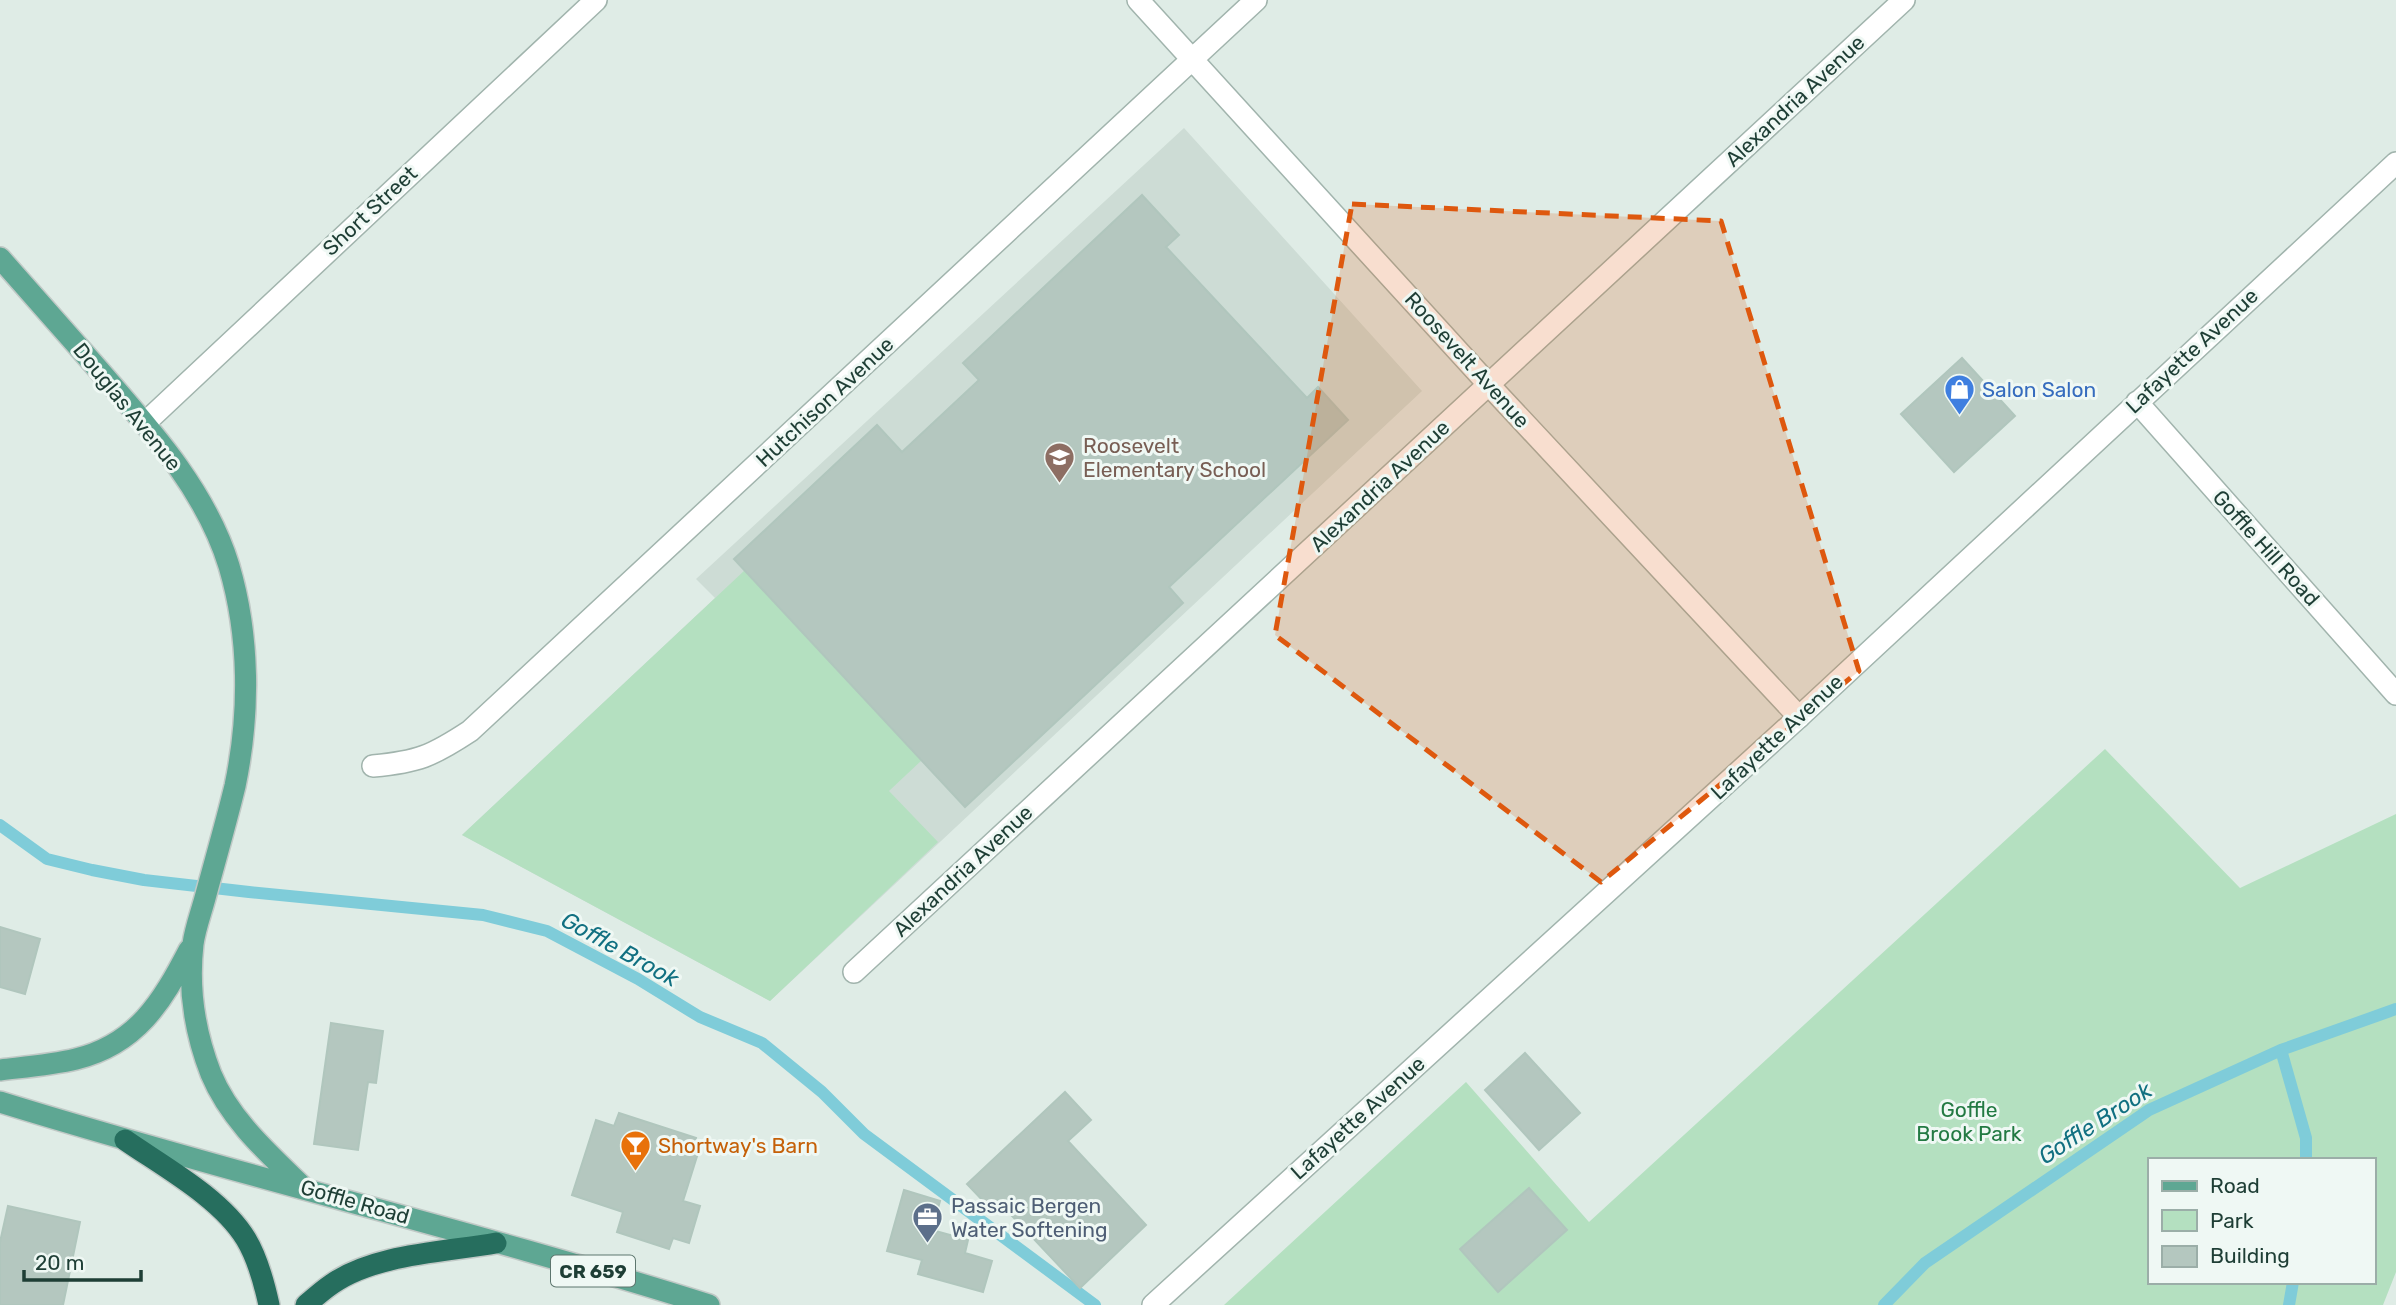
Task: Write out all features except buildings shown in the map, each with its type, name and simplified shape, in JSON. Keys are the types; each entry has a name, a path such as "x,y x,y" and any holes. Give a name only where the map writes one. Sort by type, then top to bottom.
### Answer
{"highway":[{"path":"125,1140 216,1204 246,1238 263,1276 269,1305"},
{"path":"306,1305 333,1283 363,1268 406,1256 496,1243"}],"main road":[{"name":"Douglas Avenue","path":"0,258 145,423 178,468 207,515 229,565 241,618 246,677 244,730 235,786 193,941"},
{"path":"0,1070 76,1059 129,1036 150,1015 171,985 193,941"},
{"path":"193,941 190,983 197,1031 212,1075 235,1116 304,1188"},
{"name":"Goffle Road","path":"0,1101 125,1140 304,1188 709,1305"}],"street":[{"name":"Short Street","path":"145,423 596,0"},
{"name":"Roosevelt Avenue","path":"1138,0 1489,385 1799,717"},
{"name":"Hutchison Avenue","path":"373,766 408,763 439,752 470,731 1256,0"},
{"name":"Alexandria Avenue","path":"855,972 1904,0"},
{"name":"Lafayette Avenue","path":"1153,1305 1799,717 2396,163"},
{"name":"Goffle Hill Road","path":"2137,402 2396,694"}],"highlighted area":[{"path":"1352,204 1721,221 1859,671 1601,882 1275,635"}],"shaded area":[{"name":"Roosevelt Elementary School","path":"1184,128 1422,391 770,1001 462,835 715,598 696,579"}],"green space":[{"path":"745,570 922,760 889,791 938,842 770,1001 462,835"},
{"name":"Goffle Brook Park","path":"2105,749 2240,888 2396,814 2396,1272 2383,1305 1224,1305 1466,1082 1589,1222"}],"waterway":[{"name":"Goffle Brook","path":"0,825 47,859 92,870 144,880 483,915 547,931 638,979 700,1017 762,1043 822,1092 864,1134 1095,1305"},
{"name":"Goffle Brook","path":"1884,1305 1925,1263 2149,1110 2281,1050 2396,1009"},
{"path":"2281,1050 2306,1138 2306,1158"},
{"path":"2289,1305 2293,1284"}],"place":[{"name":"Salon Salon","path":"1959,417"},
{"name":"Roosevelt Elementary School","path":"1060,485"},
{"name":"Shortway's Barn","path":"635,1173"},
{"name":"Passaic Bergen Water Softening","path":"928,1245"}]}
